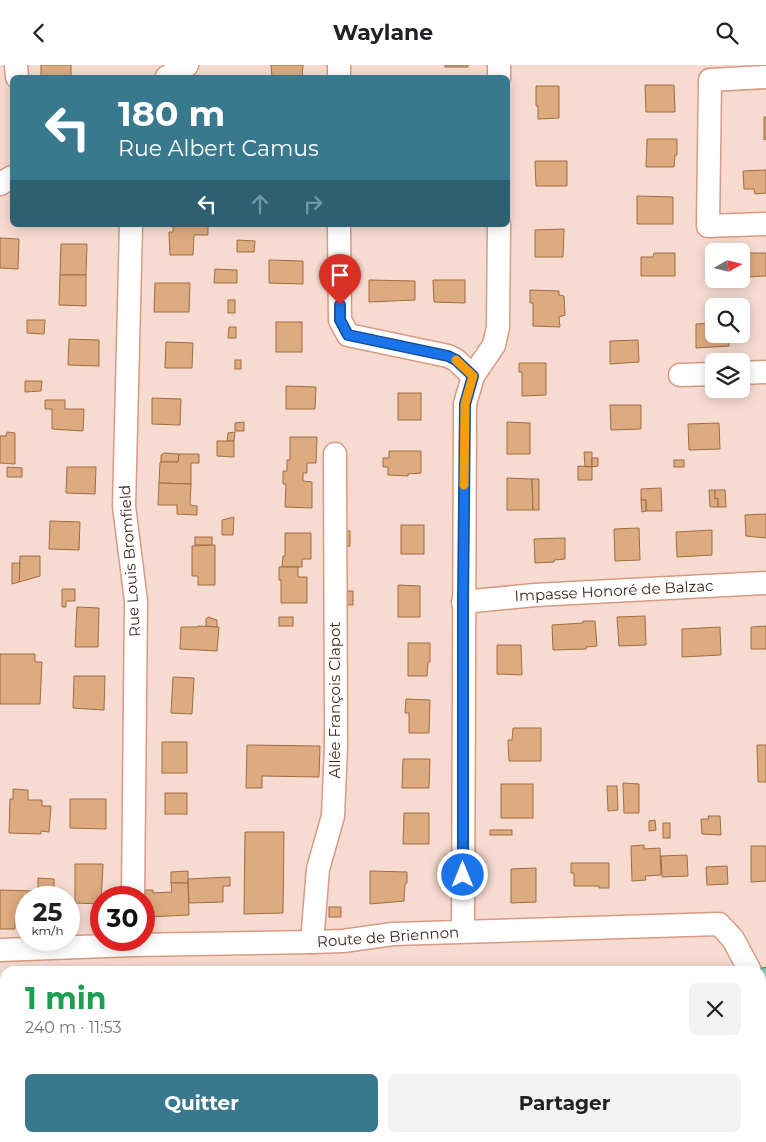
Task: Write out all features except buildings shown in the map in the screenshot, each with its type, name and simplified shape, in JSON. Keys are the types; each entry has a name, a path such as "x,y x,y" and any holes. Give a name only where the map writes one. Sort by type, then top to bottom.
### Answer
{"street":[{"path":"171,75 187,65"},
{"path":"766,77 710,80 708,226 766,224"},
{"name":"Rue Louis Bromfield","path":"131,227 124,506 136,601 133,886"},
{"path":"340,227 340,320 348,335 448,356 456,360 473,376"},
{"path":"463,931 465,404 473,376 494,345 498,327 499,227"},
{"path":"750,373 766,372"},
{"path":"680,375 705,374"},
{"name":"Allée François Clapot","path":"312,942 318,869 334,815 336,746 335,455"},
{"name":"Impasse Honoré de Balzac","path":"463,602 535,595 766,583"},
{"name":"Route de Briennon","path":"155,943 342,941 393,933 719,924 733,939 747,966"},
{"name":"Route de Briennon","path":"0,950 90,945"}],"slow traffic":[{"path":"456,360 473,376 465,404 464,485"}],"route":[{"path":"340,305 340,320 348,335 448,356 456,360 473,376 465,404 463,875"}]}
